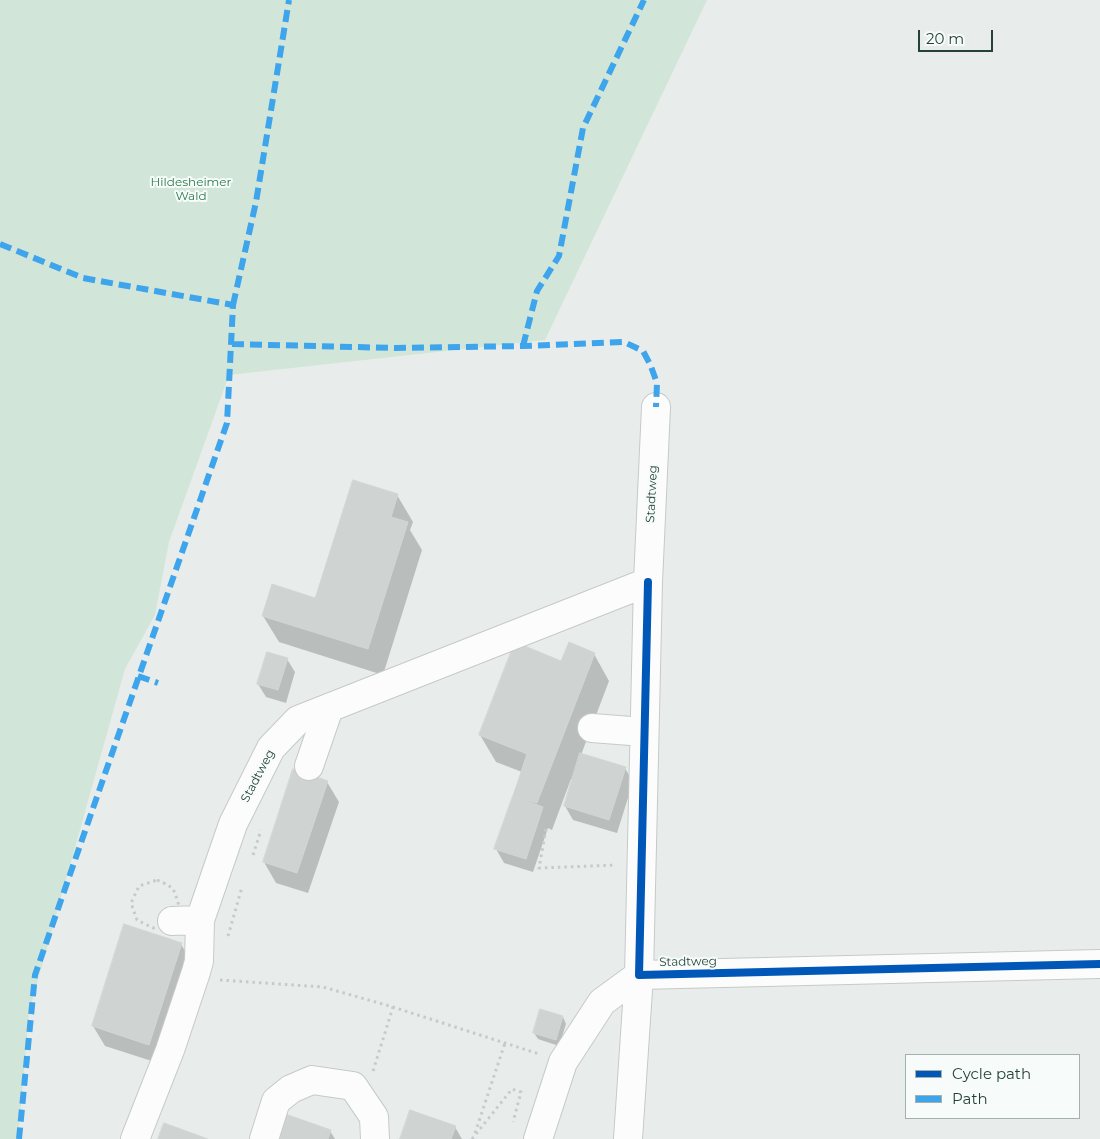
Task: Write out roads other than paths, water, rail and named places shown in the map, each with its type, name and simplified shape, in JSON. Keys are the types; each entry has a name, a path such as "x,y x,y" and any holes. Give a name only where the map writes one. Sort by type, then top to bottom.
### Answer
{"street":[{"name":"Stadtweg","path":"656,407 648,582 639,974 1100,964"},
{"name":"Stadtweg","path":"135,1139 170,1050 196,972 199,960 200,920 233,824 271,748 298,720 648,582"},
{"path":"308,766 329,708"},
{"path":"592,728 644,732"},
{"path":"172,920 200,920"},
{"path":"538,1139 563,1062 602,1002 639,974"},
{"path":"628,1139 639,974"},
{"path":"264,1139 276,1101 291,1089 312,1080 353,1086 374,1117 374,1139"}],"park label":[{"name":"Hildesheimer Wald","path":"191,189"}]}
